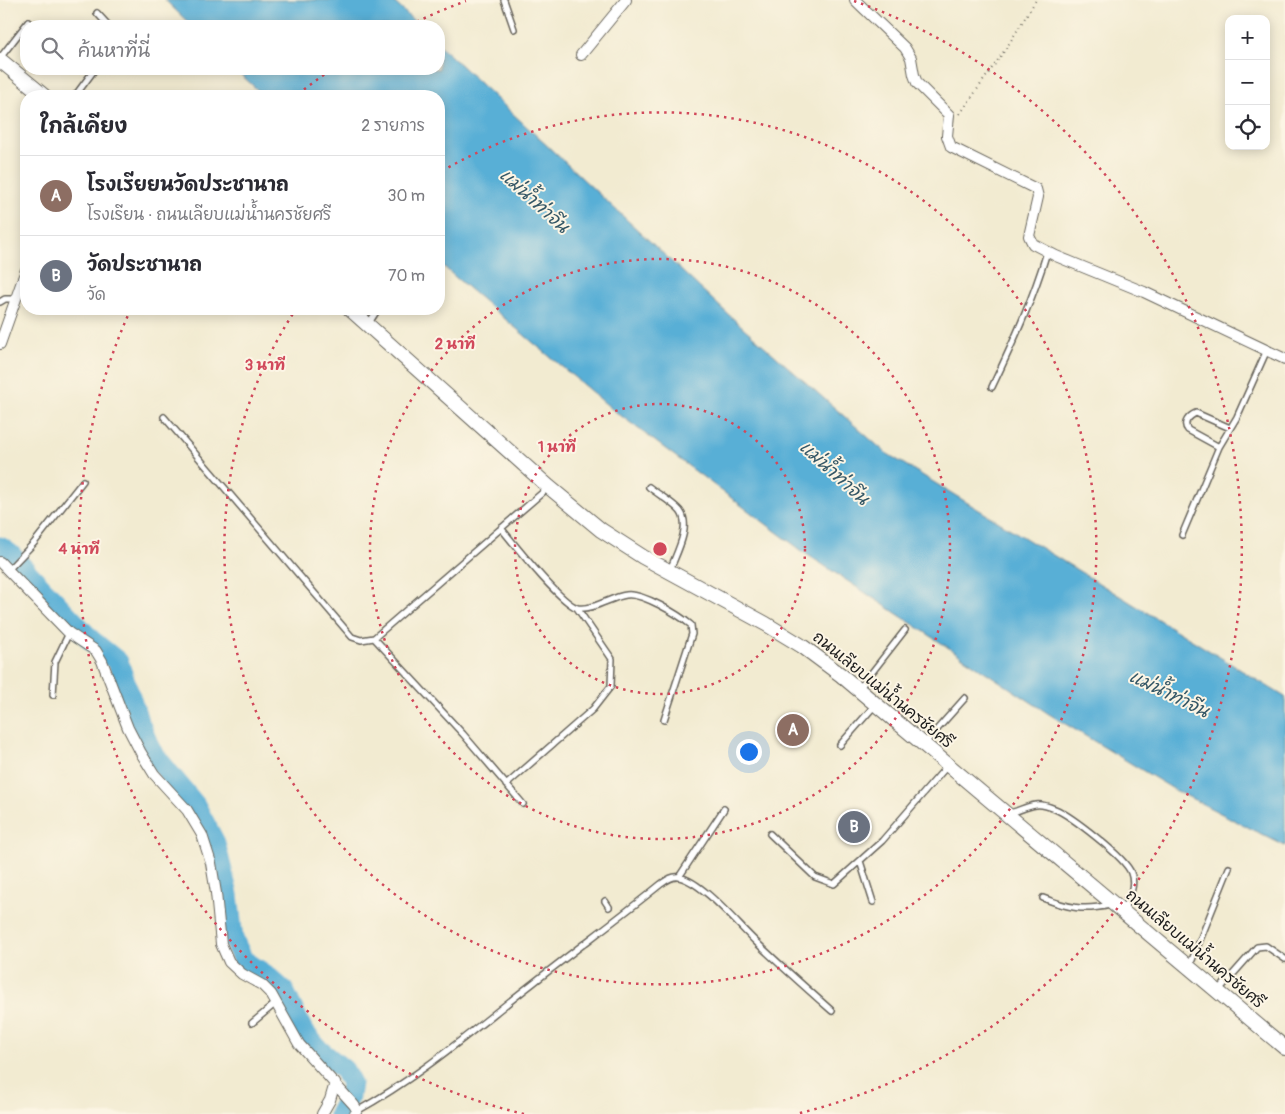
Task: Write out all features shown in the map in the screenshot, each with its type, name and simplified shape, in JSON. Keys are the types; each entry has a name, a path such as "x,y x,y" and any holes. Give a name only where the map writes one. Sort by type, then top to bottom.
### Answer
{"main road":[{"path":"1,63 36,90"},
{"name":"ถนนเลียบแม่น้ำนครชัยศรี","path":"357,315 549,487 601,530 643,556 773,628 818,658 948,764 1285,1048"}],"street":[{"path":"581,55 626,0"},
{"path":"861,3 905,48 911,58 917,83 949,116 948,142 951,147 1036,189 1038,197 1029,236 1032,244 1140,290 1285,359"},
{"path":"0,344 20,287"},
{"path":"0,562 11,568 69,633 96,651 102,661 128,728 141,753 154,774 187,810 202,835 211,863 221,944 229,962 242,974 262,985 271,994 299,1044 336,1085 355,1110"},
{"path":"322,1114 336,1085"}],"lane":[{"path":"504,0 514,29"},
{"path":"97,13 103,20"},
{"path":"1,63 20,34"},
{"path":"79,90 91,75"},
{"path":"992,387 1023,322 1047,252"},
{"path":"0,302 5,299 16,299"},
{"path":"368,324 374,315"},
{"path":"1182,535 1219,447 1237,417 1267,350"},
{"path":"1219,447 1188,430 1186,423 1188,418 1196,412 1230,428"},
{"path":"164,417 352,637 361,640 374,638 549,487"},
{"path":"11,568 30,548 83,481"},
{"path":"649,488 680,511 686,520 685,530 670,571"},
{"path":"501,528 561,597 578,608 612,659 611,686 593,709 506,785"},
{"path":"578,608 593,606 626,595 640,596 684,619 691,625 692,634 664,720"},
{"path":"859,690 905,630"},
{"path":"53,695 55,662 69,633"},
{"path":"374,638 463,734 523,804"},
{"path":"924,744 965,698"},
{"path":"840,745 876,704"},
{"path":"770,834 815,877 834,884 882,841 948,764"},
{"path":"1007,814 1037,804 1055,809 1075,821 1105,845 1130,870 1133,880 1131,894 1119,908 1076,909 1065,907 1043,898"},
{"path":"679,877 724,809"},
{"path":"860,861 873,902"},
{"path":"1188,968 1230,868"},
{"path":"355,1110 388,1094 453,1047 668,879 679,877 689,881 712,898 756,942 832,1011"},
{"path":"605,901 610,908"},
{"path":"1218,991 1257,947 1266,946 1285,959"},
{"path":"252,1023 276,1003"}],"path":[{"path":"948,132 1007,47 1036,0"}],"water":[{"path":"165,0 392,0 413,20 186,20"},
{"name":"แม่น้ำท่าจีน","path":"445,51 729,315 886,453 1285,697 1285,846 1175,790 1049,714 805,553 612,409 454,276 445,268 445,90 258,90 241,75 445,75"}],"waterway":[{"path":"0,547 10,554 91,640 118,662 151,751 195,805 215,843 228,895 233,939 243,960 266,975 284,991 303,1031 319,1050 344,1070 351,1083 349,1096 339,1114"}],"place":[{"name":"โรงเรียยนวัดประชานาถ","path":"793,730"},
{"name":"วัดประชานาถ","path":"854,827"}]}
